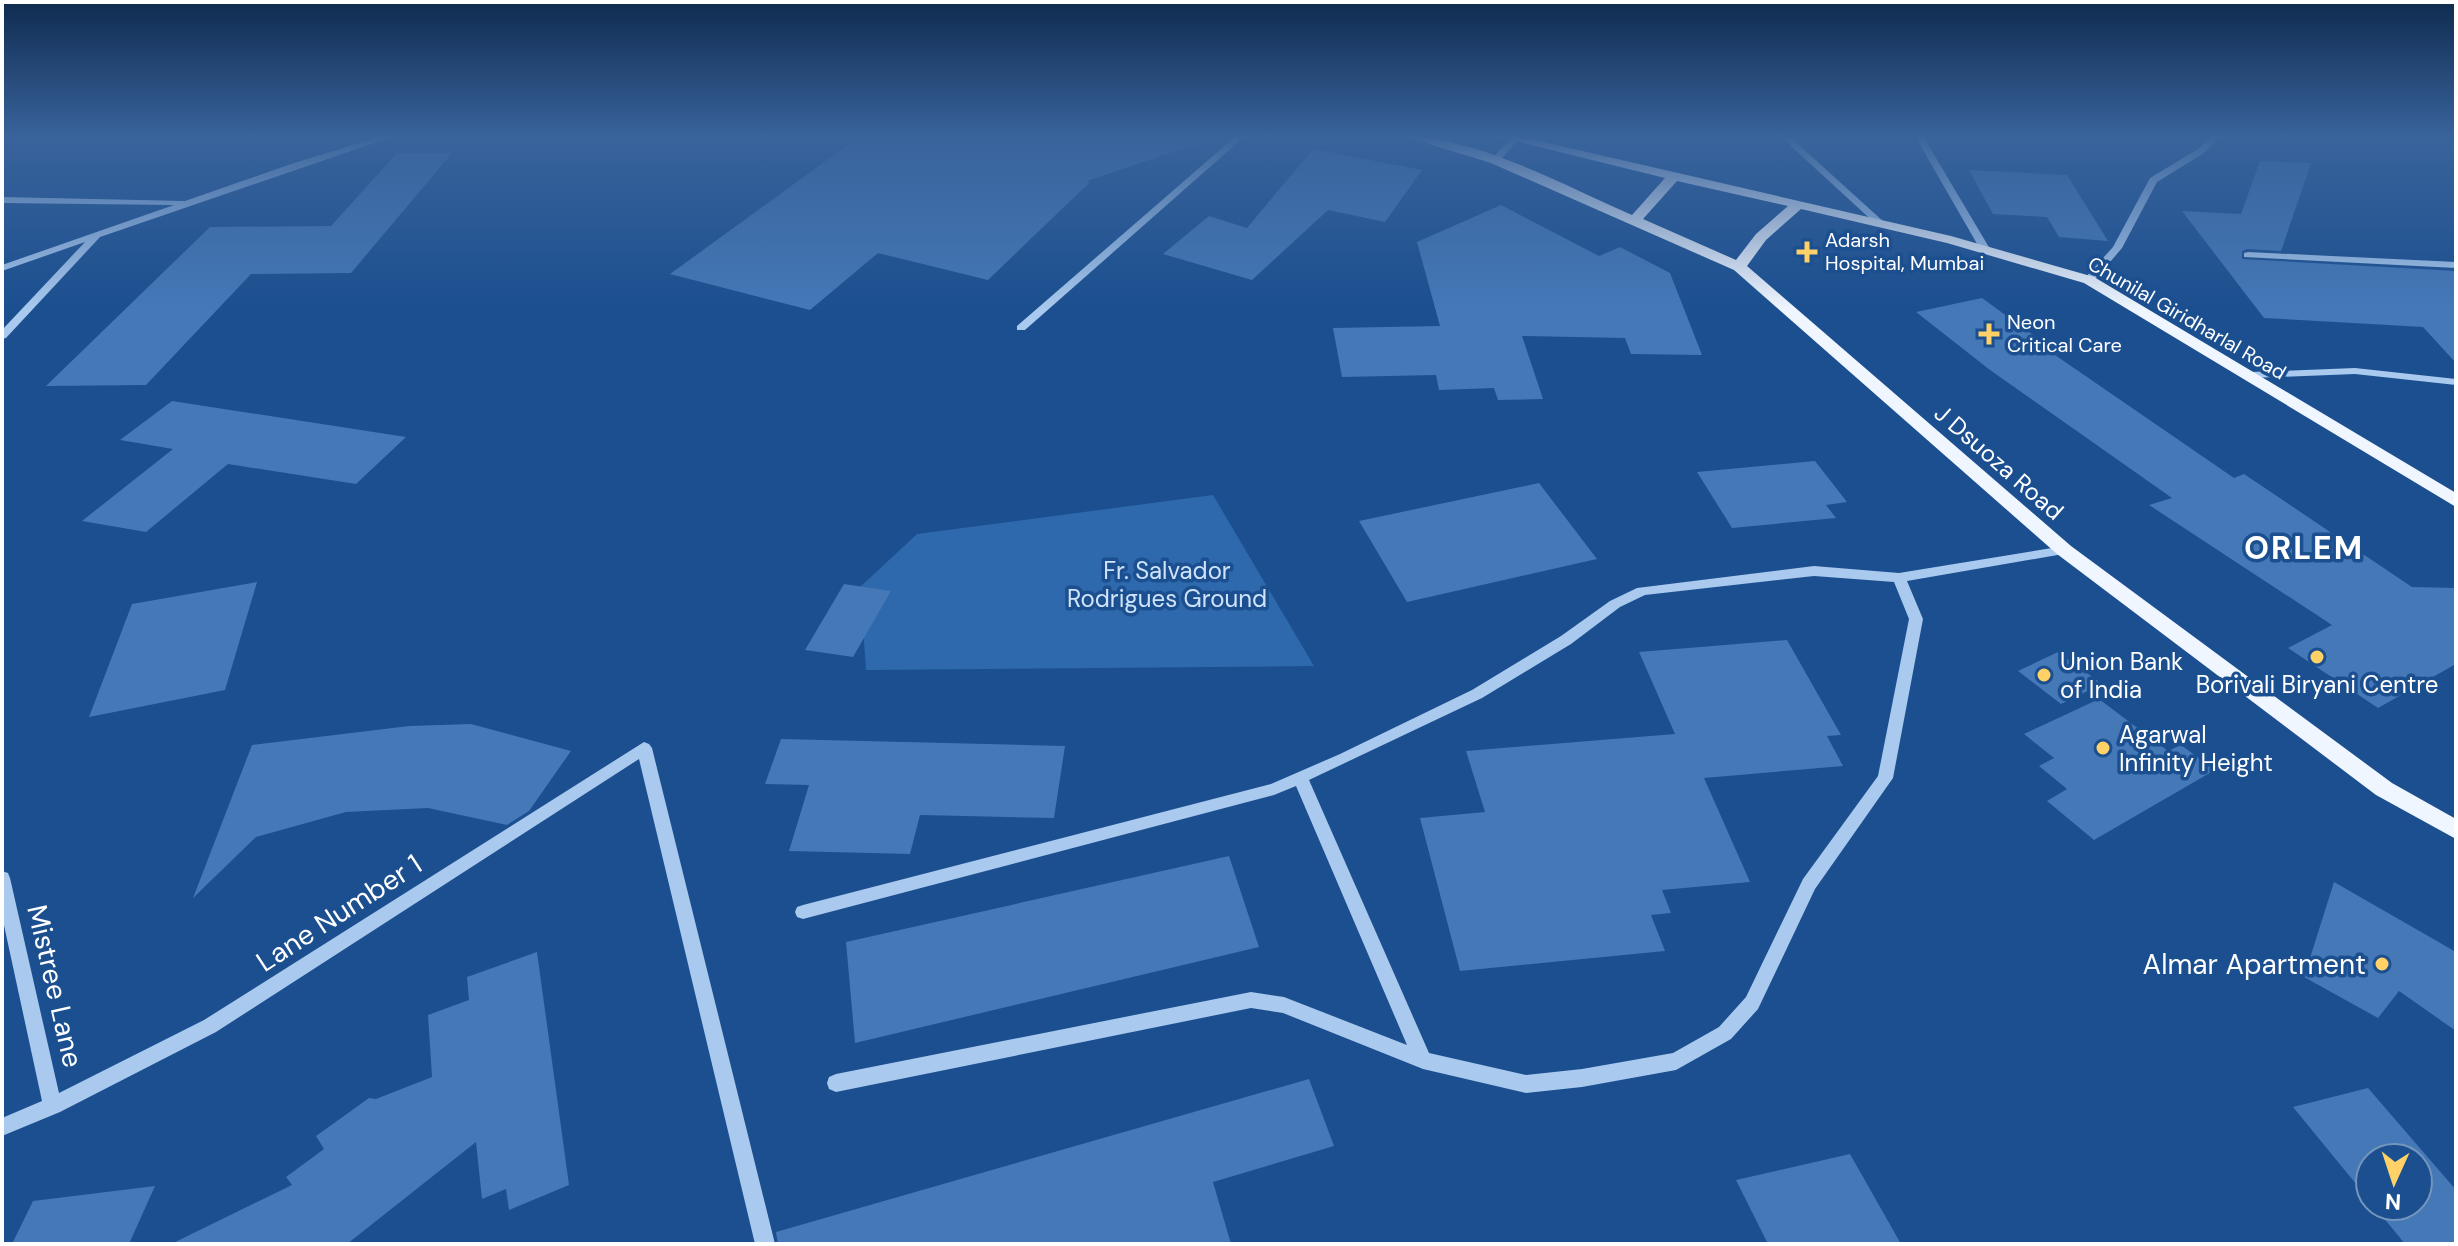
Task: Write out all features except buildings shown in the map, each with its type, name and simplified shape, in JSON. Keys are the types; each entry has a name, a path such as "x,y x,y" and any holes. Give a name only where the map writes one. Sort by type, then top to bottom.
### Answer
{"main road":[{"name":"J Dsuoza Road","path":"1571,194 1739,267 2064,550 2384,789 2456,830"},
{"path":"1633,222 1658,194"},
{"name":"Chunilal Giridharlal Road","path":"1760,194 1985,249 2089,280 2456,501"},
{"path":"1739,267 1761,237 1800,203"}],"street":[{"path":"2,268 213,194"},
{"path":"1021,328 1174,194"},
{"path":"1848,194 1881,224"},
{"path":"1953,194 1985,249"},
{"path":"2089,280 2117,248 2146,194"},
{"path":"2,200 189,202"},
{"path":"2,336 97,236"},
{"path":"2248,255 2456,265"},
{"path":"2251,375 2355,371 2456,382"},
{"path":"803,912 1274,789 1477,694 1566,640 1615,604 1642,591 1814,571 1899,578 2064,550"},
{"path":"836,1083 1251,1000 1284,1005 1423,1060 1526,1084 1582,1078 1676,1061 1725,1033 1752,1003 1809,884 1885,778 1916,619 1899,578"},
{"name":"Lane Number 1","path":"2,1127 53,1106 210,1026 644,748 765,1244"},
{"path":"1300,778 1423,1060"},
{"name":"Mistree Lane","path":"2,878 53,1106"}],"green space":[{"name":"Fr. Salvador Rodrigues Ground","path":"1213,495 1314,666 866,670 860,587 917,534"}],"place":[{"name":"Adarsh Hospital, Mumbai","path":"1807,252"},
{"name":"Neon Critical Care","path":"1989,334"},
{"name":"Borivali Biryani Centre","path":"2317,657"},
{"name":"Union Bank of India","path":"2044,675"},
{"name":"Agarwal Infinity Height","path":"2103,748"},
{"name":"Almar Apartment","path":"2382,964"}],"district":[{"name":"ORLEM","path":"2304,548"}]}
